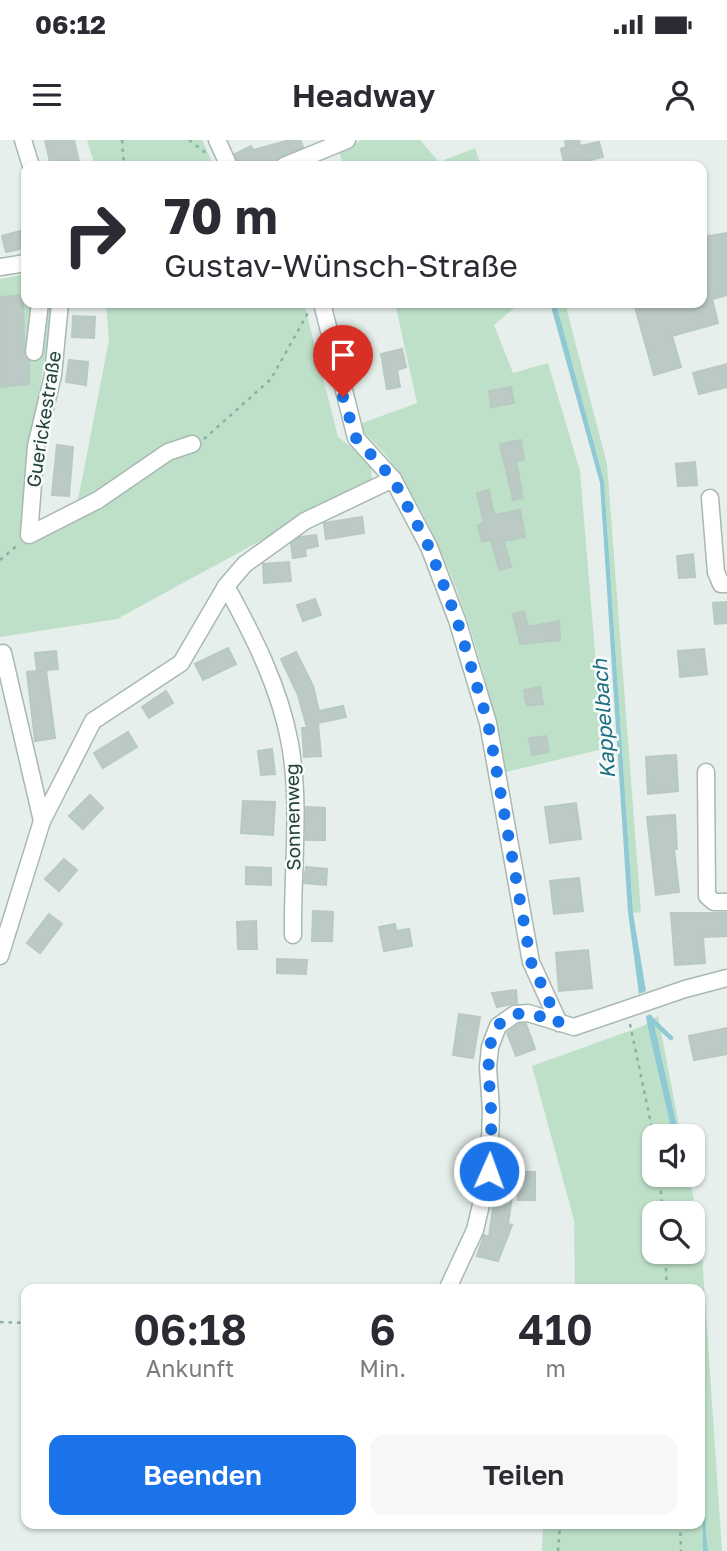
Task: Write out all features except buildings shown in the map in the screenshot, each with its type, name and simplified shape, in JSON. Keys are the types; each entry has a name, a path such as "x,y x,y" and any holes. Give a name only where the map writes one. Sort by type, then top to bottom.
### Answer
{"street":[{"path":"23,140 29,161"},
{"path":"217,140 227,161"},
{"path":"296,161 347,140"},
{"path":"0,267 21,263"},
{"path":"34,352 39,308"},
{"name":"Guerickestraße","path":"29,535 36,446 53,375 60,308"},
{"path":"318,308 356,438 393,479 429,547 457,620 485,710 531,962 559,1023"},
{"path":"29,535 98,500 168,452 192,444"},
{"path":"0,956 42,821 93,721 181,663 226,586 245,564 304,521 393,479"},
{"path":"710,498 716,572 721,584 727,584"},
{"name":"Sonnenweg","path":"226,586 253,635 290,742 295,791 293,935"},
{"path":"3,653 42,821"},
{"path":"706,772 707,896 713,902 727,902"},
{"path":"450,1284 475,1230 489,1171 491,1111 488,1067 490,1047 498,1026 515,1014 528,1013 574,1027 663,996 727,978"}],"path":[{"path":"122,140 124,161"},
{"path":"192,444 205,439 271,379 315,308"},
{"path":"0,560 29,535"},
{"path":"627,1010 651,1124"},
{"path":"666,1264 667,1284"},
{"path":"0,1322 21,1322"},
{"path":"558,1551 559,1529"},
{"path":"680,1529 681,1551"}],"green space":[{"path":"87,140 202,140 212,161 93,161"},
{"path":"361,140 420,140 438,161 342,161 339,152"},
{"path":"475,148 479,161 442,161"},
{"path":"21,275 21,308 53,308 26,472 24,534 77,505 109,340 106,308 305,308 338,437 363,456 371,468 372,480 117,619 0,637 0,279"},
{"path":"396,308 514,308 494,325 513,373 548,363 580,471 603,749 506,772 478,654 466,615 435,539 396,469 357,425 417,403"},
{"path":"557,308 566,308 607,464 641,912 633,913 604,481"},
{"path":"658,1016 679,1124 642,1124 642,1187 691,1187 694,1201 642,1201 642,1264 703,1264 704,1284 575,1284 574,1220 532,1066 643,1026"},
{"path":"705,1298 722,1551 542,1551 543,1529 705,1529"}],"water":[{"path":"551,308 557,308 604,481 633,913 646,991 639,994 628,912 600,483"},
{"path":"652,1015 676,1124 670,1124 646,1016"},
{"path":"705,1514 708,1551 703,1551 703,1529 705,1529"}],"waterway":[{"path":"649,1017 671,1038"}],"route":[{"path":"343,397 356,438 393,479 429,547 457,620 488,723 531,962 559,1023 528,1013 515,1014 498,1026 490,1047 488,1067 491,1111 489,1171"}],"water label":[{"name":"Kappelbach","path":"603,719"}]}
